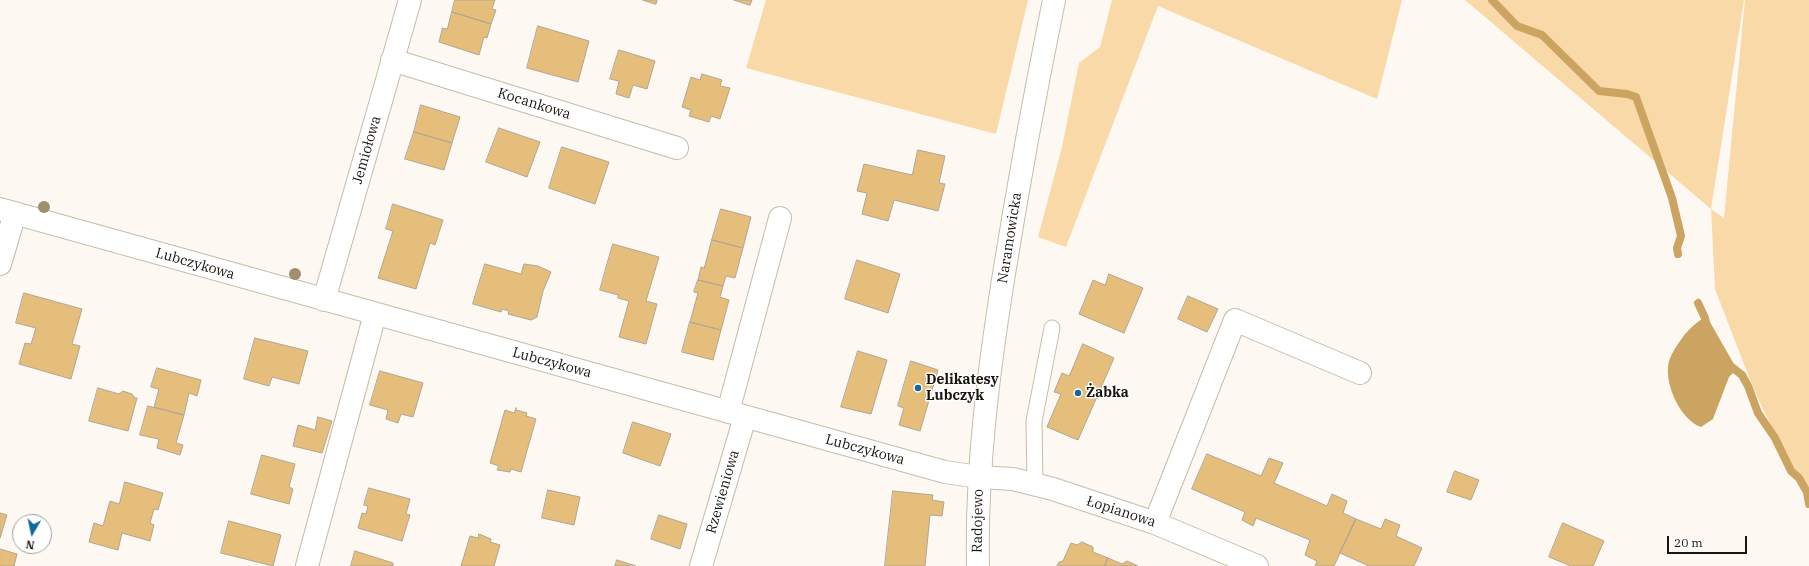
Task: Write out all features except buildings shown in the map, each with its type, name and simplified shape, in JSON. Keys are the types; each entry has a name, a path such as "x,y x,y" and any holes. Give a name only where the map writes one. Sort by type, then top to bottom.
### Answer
{"street":[{"name":"Jemiołowa","path":"324,300 410,0"},
{"name":"Naramowicka","path":"979,477 990,368 1010,236 1054,0"},
{"name":"Kocankowa","path":"392,60 677,148"},
{"name":"Lubczykowa","path":"0,264 7,211 945,472 979,477"},
{"path":"737,415 780,218"},
{"path":"307,566 375,314"},
{"path":"1155,523 1235,320 1360,373"},
{"name":"Rzewieniowa","path":"701,566 737,415"},
{"name":"Łopianowa","path":"979,477 1013,479 1035,484 1155,523 1257,566"},
{"name":"Radojewo","path":"978,566 977,514 979,477"}],"lane":[{"path":"1035,484 1034,421 1052,328"}],"shaded area":[{"path":"766,0 1028,0 996,134 746,68"},
{"path":"1112,0 1402,0 1377,99 1158,6 1066,247 1038,237 1062,147 1079,63 1100,47"},
{"path":"1465,0 1744,0 1711,209"},
{"path":"1745,0 1809,0 1809,506 1754,390 1715,289 1711,209 1724,218"},
{"path":"1707,317 1738,371 1729,377 1713,419 1701,427 1687,417 1676,402 1672,393 1668,375 1668,367 1672,354 1685,334 1698,322"}],"waterway":[{"path":"1492,0 1517,26 1542,35 1599,91 1627,94 1636,97 1672,198 1681,236 1677,248 1678,254"},
{"path":"1698,303 1705,318 1707,328"},
{"path":"1729,365 1742,375 1748,386 1758,413 1775,438 1791,471 1799,478 1807,492 1809,504"}],"place":[{"name":"Delikatesy Lubczyk","path":"918,388"},
{"name":"Żabka","path":"1078,393"}]}
